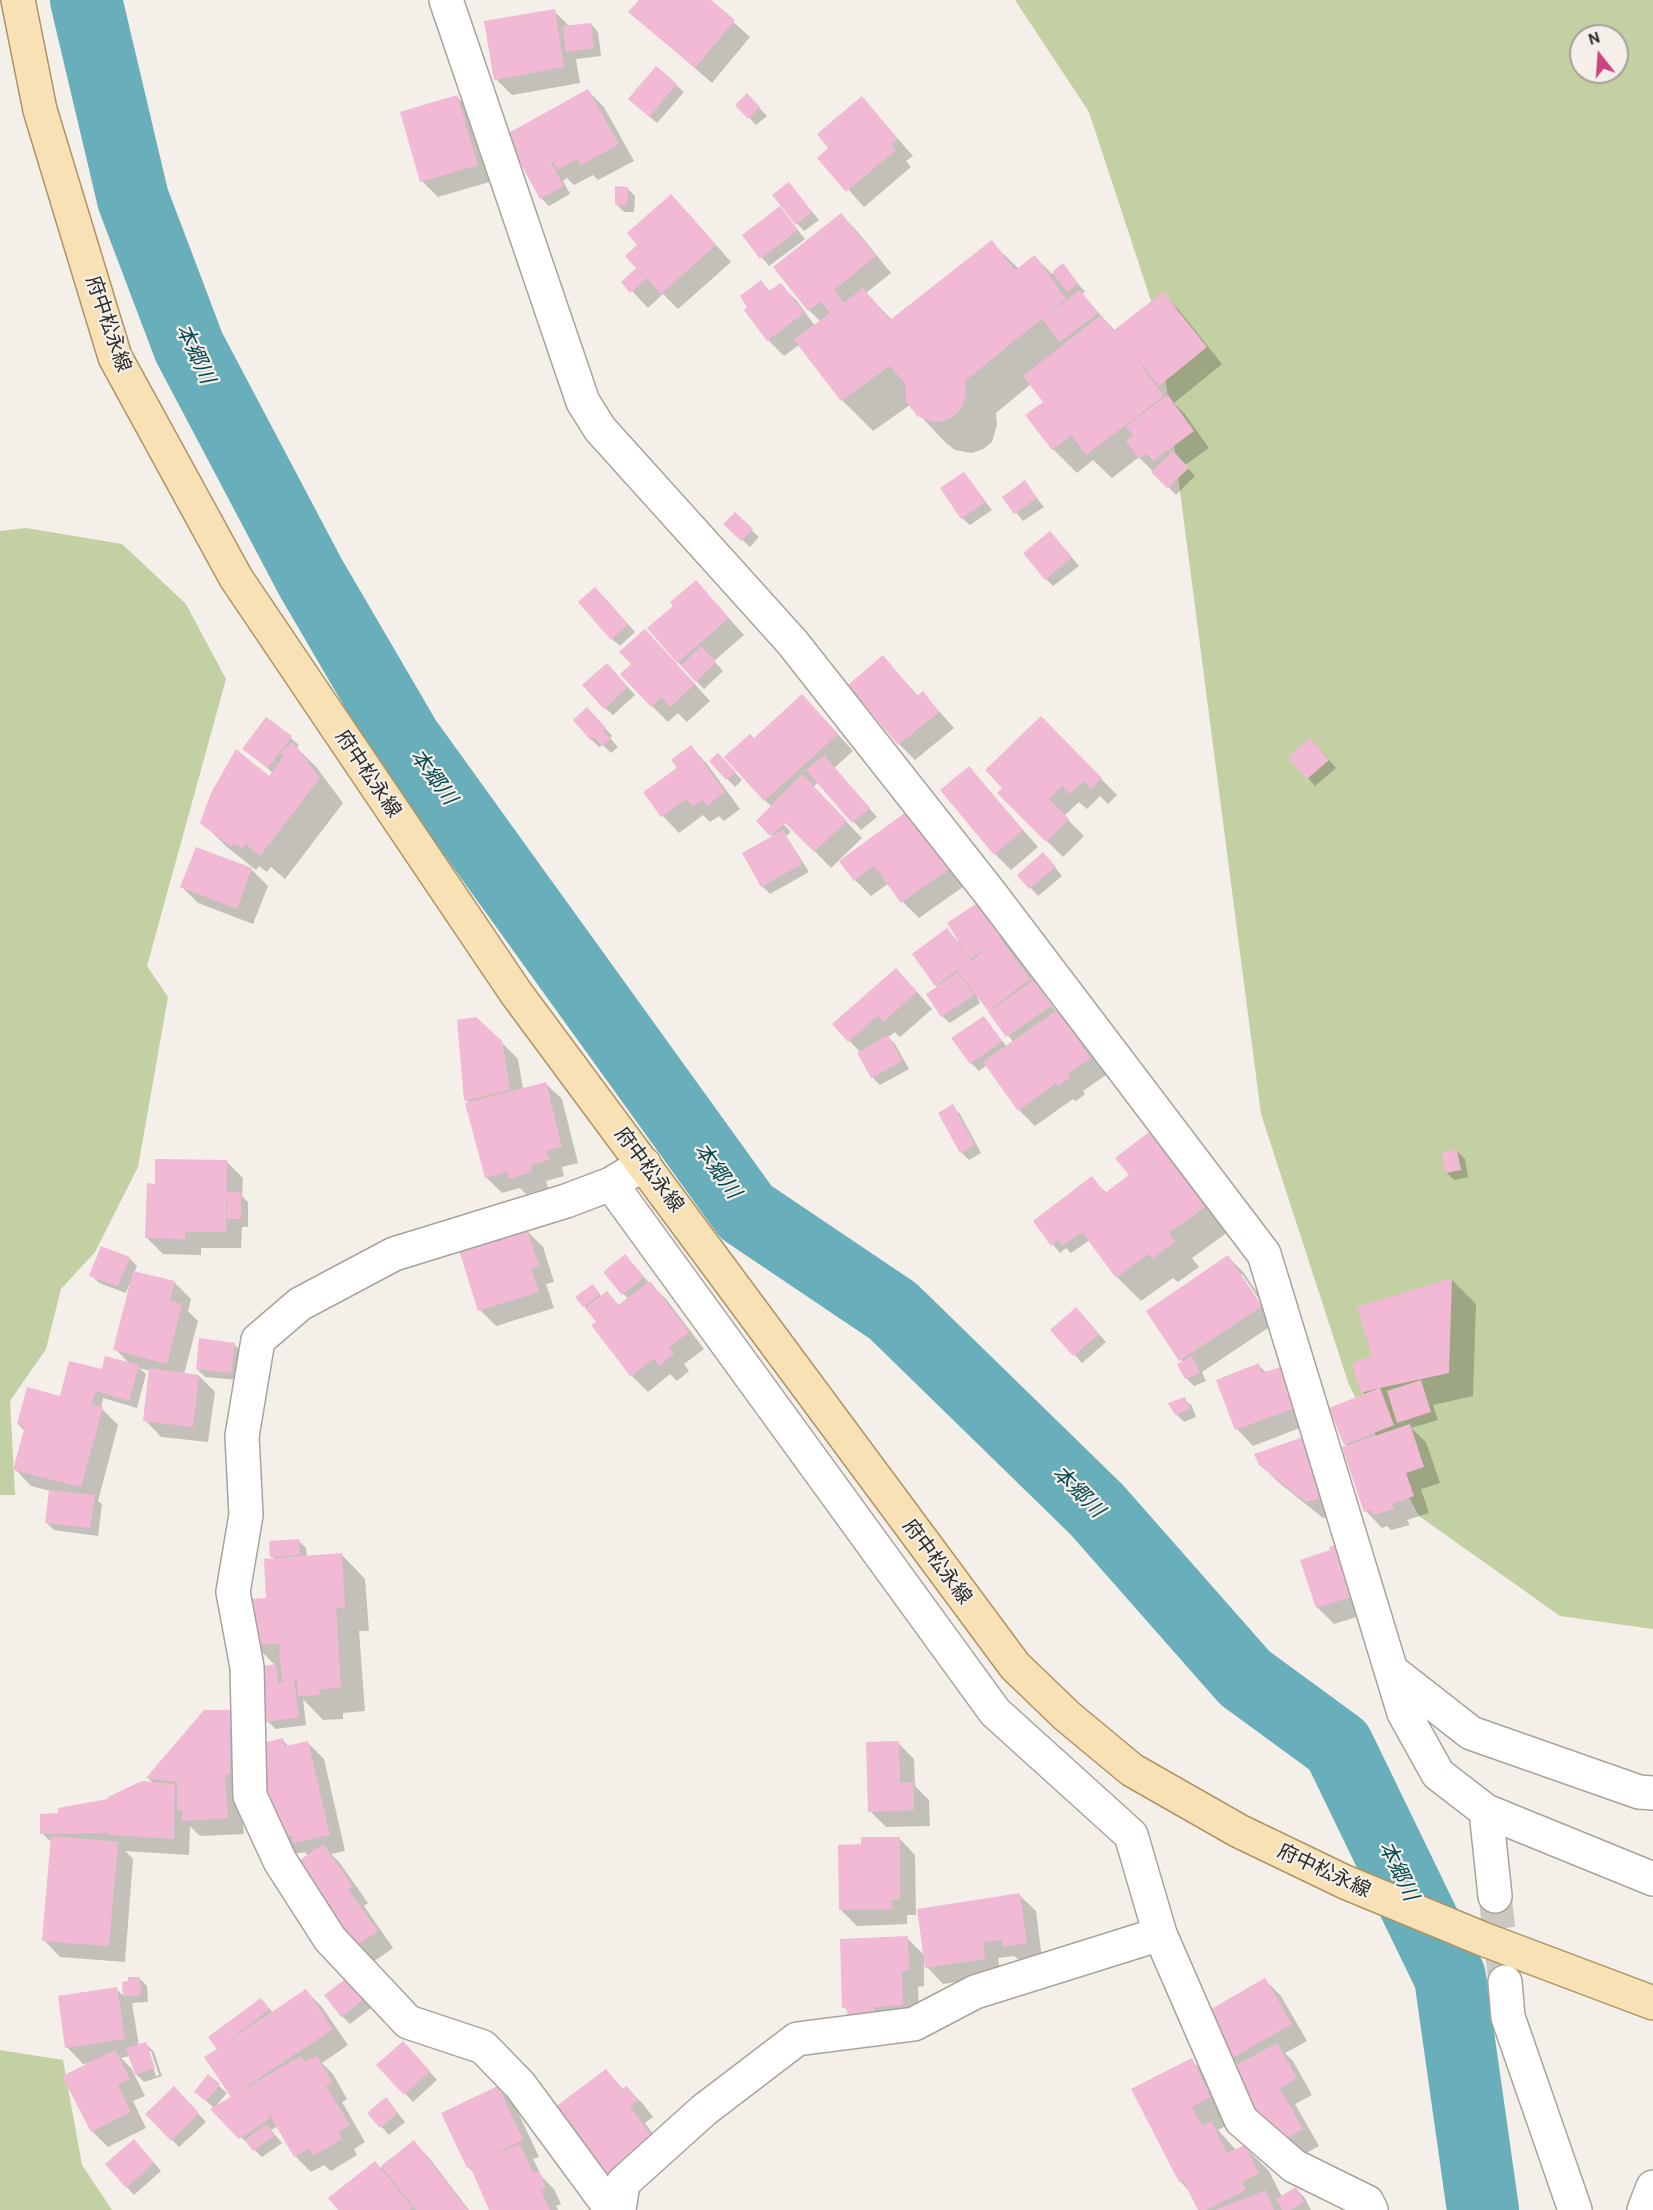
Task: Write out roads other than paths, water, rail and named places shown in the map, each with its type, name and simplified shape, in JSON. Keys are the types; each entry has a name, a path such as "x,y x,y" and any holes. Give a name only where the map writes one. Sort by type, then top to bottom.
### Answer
{"main road":[{"name":"府中松永線","path":"18,0 40,110 115,357 236,578 516,993 1015,1666 1067,1716 1132,1770 1239,1831 1345,1882 1483,1939 1653,2003"}],"street":[{"path":"446,0 583,402 600,429 792,642 990,893 1264,1254 1404,1713 1438,1774 1486,1811 1653,1880"},
{"path":"612,2210 520,2085 483,2047 408,2022 330,1939 280,1861 250,1797 247,1668 233,1592 246,1515 242,1436 258,1340 300,1304 394,1254 566,1201 611,1184 644,1164"},
{"path":"611,1184 995,1712 1131,1835 1161,1934 1240,2120 1294,2166 1367,2202 1371,2210"},
{"path":"1393,1672 1471,1733 1639,1792 1653,1793"},
{"path":"1486,1811 1495,1896"},
{"path":"619,2210 623,2183 704,2110 797,2038 914,2024 975,1992 1161,1934"},
{"path":"1504,1982 1508,2017 1575,2210"},
{"path":"1644,2210 1653,2187"}],"waterway":[{"name":"本郷川","path":"86,0 133,199 189,347 311,578 405,739 746,1212 893,1311 1097,1510 1245,1678 1338,1746 1450,1977 1483,2210"}],"tunnel":[{"path":"1495,1896 1505,1982"}]}
